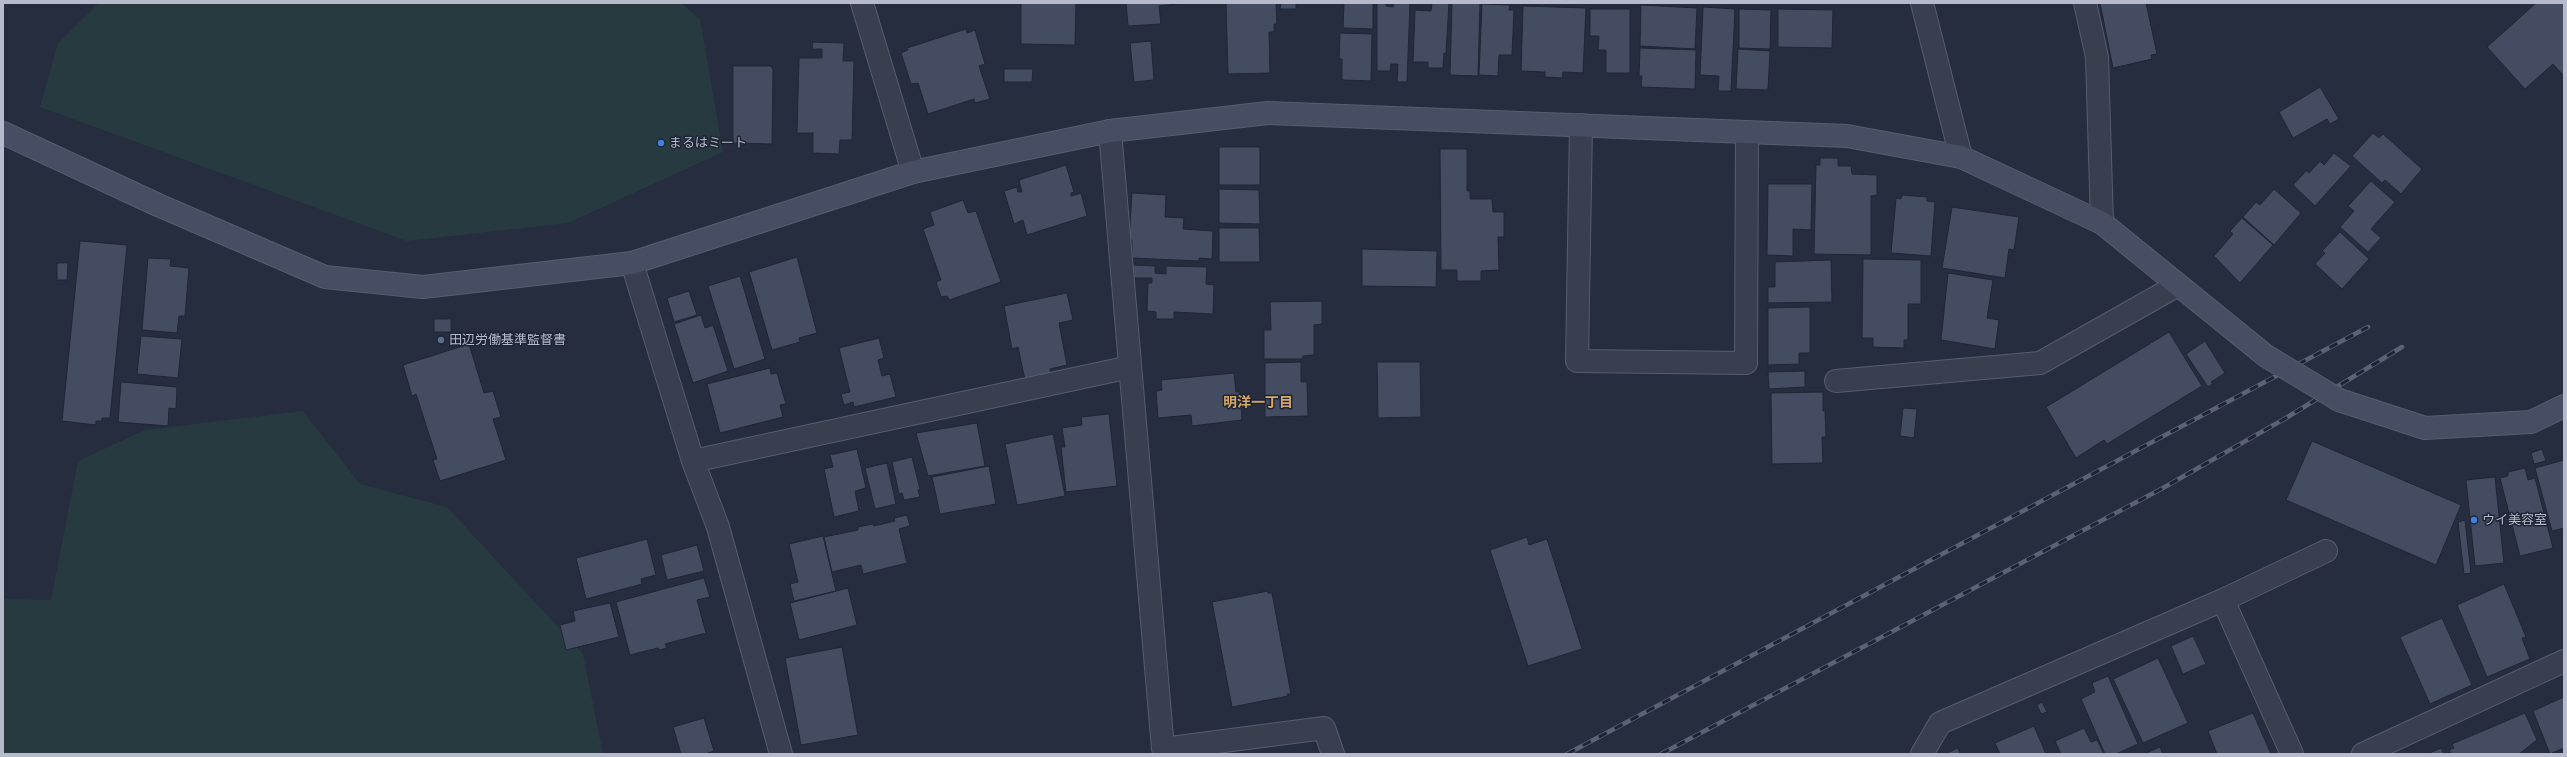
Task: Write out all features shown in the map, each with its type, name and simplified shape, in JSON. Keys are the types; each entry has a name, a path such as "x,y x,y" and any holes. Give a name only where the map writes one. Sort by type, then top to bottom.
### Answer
{"street":[{"path":"862,3 913,172"},
{"path":"1922,3 1961,157"},
{"path":"2085,3 2097,57 2102,223"},
{"path":"3,133 158,205 325,277 423,286 632,263 913,172 1110,131 1268,113 1846,136 1961,157 2102,223 2266,356 2339,400 2425,428 2531,422 2564,406"},
{"path":"1581,125 1577,361 1746,363 1747,132"},
{"path":"1110,131 1163,749 1324,728 1333,754"},
{"path":"632,263 693,461 718,527 781,754"},
{"path":"1836,381 2040,363 2178,285"},
{"path":"693,461 1130,367"},
{"path":"1922,754 1940,723 2223,600 2326,551"},
{"path":"2223,600 2292,754"},
{"path":"2362,754 2564,661"}],"shaded area":[{"path":"99,3 681,3 700,19 723,152 568,223 407,241 40,107 58,43"},
{"path":"303,411 360,484 447,507 583,654 603,754 3,754 3,599 51,600 78,461 145,430"}],"building":[{"path":"1021,3 1076,3 1075,45 1021,44"},
{"path":"1126,3 1185,3 1159,6 1161,24 1128,26"},
{"path":"1226,3 1276,3 1277,24 1274,24 1274,32 1269,32 1270,73 1228,74"},
{"path":"1281,3 1296,3 1296,9 1280,9"},
{"path":"1344,3 1373,3 1373,29 1343,28"},
{"path":"1377,3 1386,3 1386,6 1393,7 1394,3 1410,3 1407,82 1397,82 1398,64 1391,64 1390,71 1377,71"},
{"path":"1432,3 1449,3 1446,53 1444,53 1443,68 1428,68 1428,62 1413,62 1415,10 1431,11"},
{"path":"1452,3 1480,3 1478,76 1450,75"},
{"path":"2100,3 2146,3 2157,54 2151,55 2152,59 2113,68"},
{"path":"2536,3 2564,3 2564,76 2553,64 2525,89 2487,47"},
{"path":"1482,4 1510,5 1509,10 1514,10 1512,55 1499,55 1498,76 1479,75"},
{"path":"1641,5 1697,8 1695,49 1640,46"},
{"path":"1523,6 1586,8 1583,73 1563,72 1562,78 1545,77 1545,72 1521,71"},
{"path":"1703,7 1735,9 1731,91 1718,91 1719,76 1700,75"},
{"path":"1590,9 1630,9 1630,73 1606,73 1606,50 1598,50 1599,36 1590,36"},
{"path":"1739,9 1771,10 1770,49 1739,48"},
{"path":"1778,9 1833,10 1832,48 1778,47"},
{"path":"966,29 967,33 975,30 985,64 979,66 990,99 975,103 974,99 928,114 918,83 911,84 901,53 908,50 907,48"},
{"path":"1340,33 1372,34 1371,81 1342,80 1342,59 1339,59"},
{"path":"1151,41 1154,80 1134,82 1130,43"},
{"path":"813,42 844,43 843,61 854,61 852,140 840,140 839,154 813,153 813,133 797,133 799,58 822,58 822,49 812,49"},
{"path":"1640,48 1696,50 1695,89 1641,87 1642,76 1639,76"},
{"path":"1738,49 1770,51 1768,90 1736,89"},
{"path":"733,66 771,66 773,70 772,144 733,143"},
{"path":"1004,69 1033,69 1032,82 1004,82"},
{"path":"2320,87 2339,119 2330,124 2327,119 2293,138 2279,112"},
{"path":"2373,133 2379,138 2383,134 2422,169 2401,194 2385,180 2382,183 2352,156"},
{"path":"1219,147 1260,147 1260,185 1219,185"},
{"path":"1440,149 1467,149 1467,191 1470,191 1470,199 1492,199 1493,212 1504,212 1504,237 1498,237 1499,270 1481,271 1481,281 1457,281 1457,270 1441,270"},
{"path":"2334,153 2351,166 2315,206 2293,185 2307,170 2309,173 2320,161 2324,165"},
{"path":"1820,158 1838,158 1838,166 1851,166 1852,174 1877,175 1877,195 1871,196 1871,255 1814,254 1816,165 1820,165"},
{"path":"1066,165 1074,192 1071,193 1071,196 1081,193 1087,216 1027,235 1023,220 1014,224 1004,191 1017,187 1018,192 1022,192 1019,180"},
{"path":"2371,181 2395,202 2371,229 2381,238 2368,252 2340,227 2354,211 2348,206"},
{"path":"1768,184 1812,184 1811,230 1793,229 1793,256 1767,255"},
{"path":"1219,189 1259,190 1260,224 1219,223"},
{"path":"2274,189 2301,213 2274,245 2243,217 2256,202 2260,205"},
{"path":"1132,193 1166,195 1165,217 1184,218 1183,229 1213,231 1212,259 1199,258 1199,261 1132,258 1132,240 1129,240"},
{"path":"1902,195 1927,197 1927,201 1935,202 1931,256 1891,253 1896,198 1901,199"},
{"path":"963,200 968,213 976,211 1001,282 949,300 947,296 941,297 936,282 941,280 923,229 934,225 930,212"},
{"path":"1952,207 2019,217 2014,250 2009,249 2005,278 1942,268"},
{"path":"2242,218 2273,245 2240,283 2214,256 2233,234 2230,231"},
{"path":"1219,228 1259,228 1260,262 1219,262"},
{"path":"2340,232 2369,259 2342,289 2315,264 2325,253 2322,251"},
{"path":"80,241 127,245 110,418 102,418 102,421 96,421 96,425 62,421"},
{"path":"1362,249 1437,251 1436,287 1362,286"},
{"path":"797,257 817,333 799,338 800,342 772,350 749,272"},
{"path":"148,258 171,259 170,266 189,268 185,316 179,316 177,333 142,330"},
{"path":"1863,259 1921,260 1921,304 1908,304 1908,340 1904,340 1904,348 1873,347 1873,338 1862,338"},
{"path":"1831,260 1832,302 1768,303 1768,287 1775,287 1775,262"},
{"path":"57,263 68,263 67,280 57,280"},
{"path":"1132,265 1155,266 1155,273 1166,274 1166,266 1207,267 1206,284 1214,285 1213,314 1174,312 1174,319 1156,319 1156,312 1147,311 1148,283 1152,283 1152,278 1132,278"},
{"path":"1948,273 1993,280 1987,318 1999,320 1995,349 1941,340"},
{"path":"740,276 765,359 734,369 708,286"},
{"path":"689,291 697,315 674,322 667,298"},
{"path":"1067,293 1073,320 1059,323 1067,365 1050,369 1051,374 1025,380 1018,347 1012,349 1004,306"},
{"path":"1322,301 1322,324 1314,325 1314,355 1303,356 1302,359 1264,359 1264,330 1271,330 1270,302"},
{"path":"1810,307 1810,353 1799,353 1799,364 1768,365 1768,308"},
{"path":"701,315 705,328 713,325 728,371 693,383 674,324"},
{"path":"434,319 451,319 451,332 434,332"},
{"path":"2169,332 2202,386 2107,444 2104,440 2076,458 2046,407"},
{"path":"141,336 182,339 178,378 137,374"},
{"path":"879,338 884,358 878,360 882,376 890,374 896,397 854,407 853,402 844,405 841,394 850,392 839,348"},
{"path":"2205,341 2225,373 2211,382 2213,384 2208,387 2186,354"},
{"path":"469,344 484,393 493,391 501,417 493,419 506,460 440,481 433,460 437,459 416,394 412,396 403,365"},
{"path":"1301,362 1301,382 1307,382 1308,416 1265,417 1265,363"},
{"path":"1377,362 1420,362 1421,417 1378,418"},
{"path":"770,368 771,374 777,373 786,404 780,405 783,417 720,433 707,384"},
{"path":"1805,371 1805,387 1769,389 1768,372"},
{"path":"1234,373 1236,392 1240,392 1242,420 1192,426 1191,415 1158,418 1156,391 1162,390 1161,380"},
{"path":"121,382 177,387 176,409 169,408 168,426 118,422"},
{"path":"1823,392 1823,411 1825,410 1826,437 1822,437 1823,463 1772,464 1771,393"},
{"path":"1903,408 1917,409 1914,438 1900,436"},
{"path":"1109,414 1117,486 1066,492 1061,447 1065,447 1062,428 1082,425 1081,417"},
{"path":"977,423 985,466 928,476 916,433"},
{"path":"1053,434 1065,496 1017,505 1005,444"},
{"path":"2312,441 2461,505 2436,565 2286,500"},
{"path":"857,449 866,488 855,491 859,511 834,517 824,469 833,467 830,455"},
{"path":"2542,449 2546,461 2534,464 2531,453"},
{"path":"912,457 920,489 918,490 920,497 904,500 902,493 899,494 892,462"},
{"path":"2564,460 2564,528 2552,531 2535,468"},
{"path":"887,463 896,504 875,509 865,468"},
{"path":"989,466 996,504 940,514 932,477"},
{"path":"2525,468 2528,480 2535,478 2553,548 2520,556 2500,478 2508,476 2508,472"},
{"path":"2495,477 2504,563 2475,566 2466,480"},
{"path":"907,515 910,526 899,529 907,563 863,574 861,565 832,572 824,537 858,530 858,527 873,524 874,526 895,521 894,518"},
{"path":"2465,520 2471,573 2464,574 2458,522"},
{"path":"823,536 836,591 794,601 790,584 798,582 789,544"},
{"path":"1527,537 1529,545 1547,539 1582,649 1528,666 1490,550"},
{"path":"647,539 656,575 641,579 642,584 586,599 576,558"},
{"path":"697,545 704,571 667,580 661,555"},
{"path":"704,578 710,597 697,600 706,633 665,644 667,648 659,650 658,648 630,655 616,602"},
{"path":"2504,584 2526,637 2522,638 2530,659 2487,677 2457,605"},
{"path":"848,588 857,625 799,640 790,603"},
{"path":"1268,591 1268,593 1272,593 1291,694 1287,694 1288,696 1232,707 1212,602"},
{"path":"610,603 619,637 566,650 560,625 575,621 573,611"},
{"path":"2442,618 2472,685 2430,704 2400,637"},
{"path":"2193,636 2206,664 2183,674 2171,646"},
{"path":"842,647 858,735 801,745 785,658"},
{"path":"2158,658 2188,723 2143,743 2113,679"},
{"path":"2108,676 2138,744 2116,754 2105,754 2081,699 2095,692 2092,683"},
{"path":"2564,697 2564,748 2550,754 2533,711"},
{"path":"2042,702 2047,712 2041,714 2037,705"},
{"path":"2253,713 2271,754 2217,754 2208,731"},
{"path":"2525,713 2537,740 2519,754 2451,754 2449,750 2454,748 2452,744"},
{"path":"704,718 714,751 705,754 681,754 673,727"},
{"path":"2034,726 2046,754 2000,754 1995,743"},
{"path":"2084,728 2091,742 2097,740 2104,754 2061,754 2055,741"},
{"path":"2160,747 2163,754 2144,754"},
{"path":"1958,748 1960,754 1945,754"},
{"path":"2441,748 2444,754 2427,754"}],"railway":[{"path":"1567,754 2368,327"},
{"path":"1661,754 2163,488 2286,418 2402,347"}],"place":[{"name":"まるはミート","path":"661,143"},
{"name":"田辺労働基準監督書","path":"441,340"},
{"name":"ウイ美容室","path":"2474,520"}],"district":[{"name":"明洋一丁目","path":"1258,403"}]}
